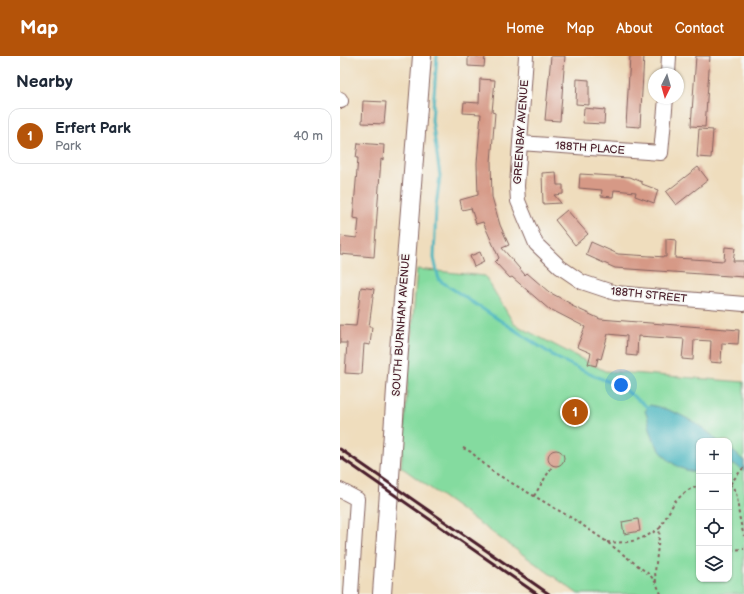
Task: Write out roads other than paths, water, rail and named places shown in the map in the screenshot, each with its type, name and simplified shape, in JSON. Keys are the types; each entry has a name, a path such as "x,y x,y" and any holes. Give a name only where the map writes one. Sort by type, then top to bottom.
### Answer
{"main road":[{"name":"SOUTH BURNHAM AVENUE","path":"382,594 422,56"}],"street":[{"name":"GREENBAY AVENUE","path":"526,56 517,174 518,201 536,244 560,267"},
{"path":"669,68 670,56"},
{"name":"188TH PLACE","path":"520,143 660,153 665,104"},
{"name":"188TH STREET","path":"560,267 582,282 615,293 744,304"},
{"path":"340,490 357,499 351,594"}],"water":[{"path":"650,405 669,410 687,418 715,438 696,438 696,472 676,466 664,455 655,442 645,411"},
{"path":"732,451 744,461 744,471 737,466 732,465"}],"waterway":[{"path":"437,56 432,120 440,176 436,206 434,258 439,280 557,358 592,375 620,386 650,409"}],"railway":[{"path":"340,449 549,594"},
{"path":"340,457 537,594"}],"place":[{"name":"Erfert Park","path":"575,412"}]}
